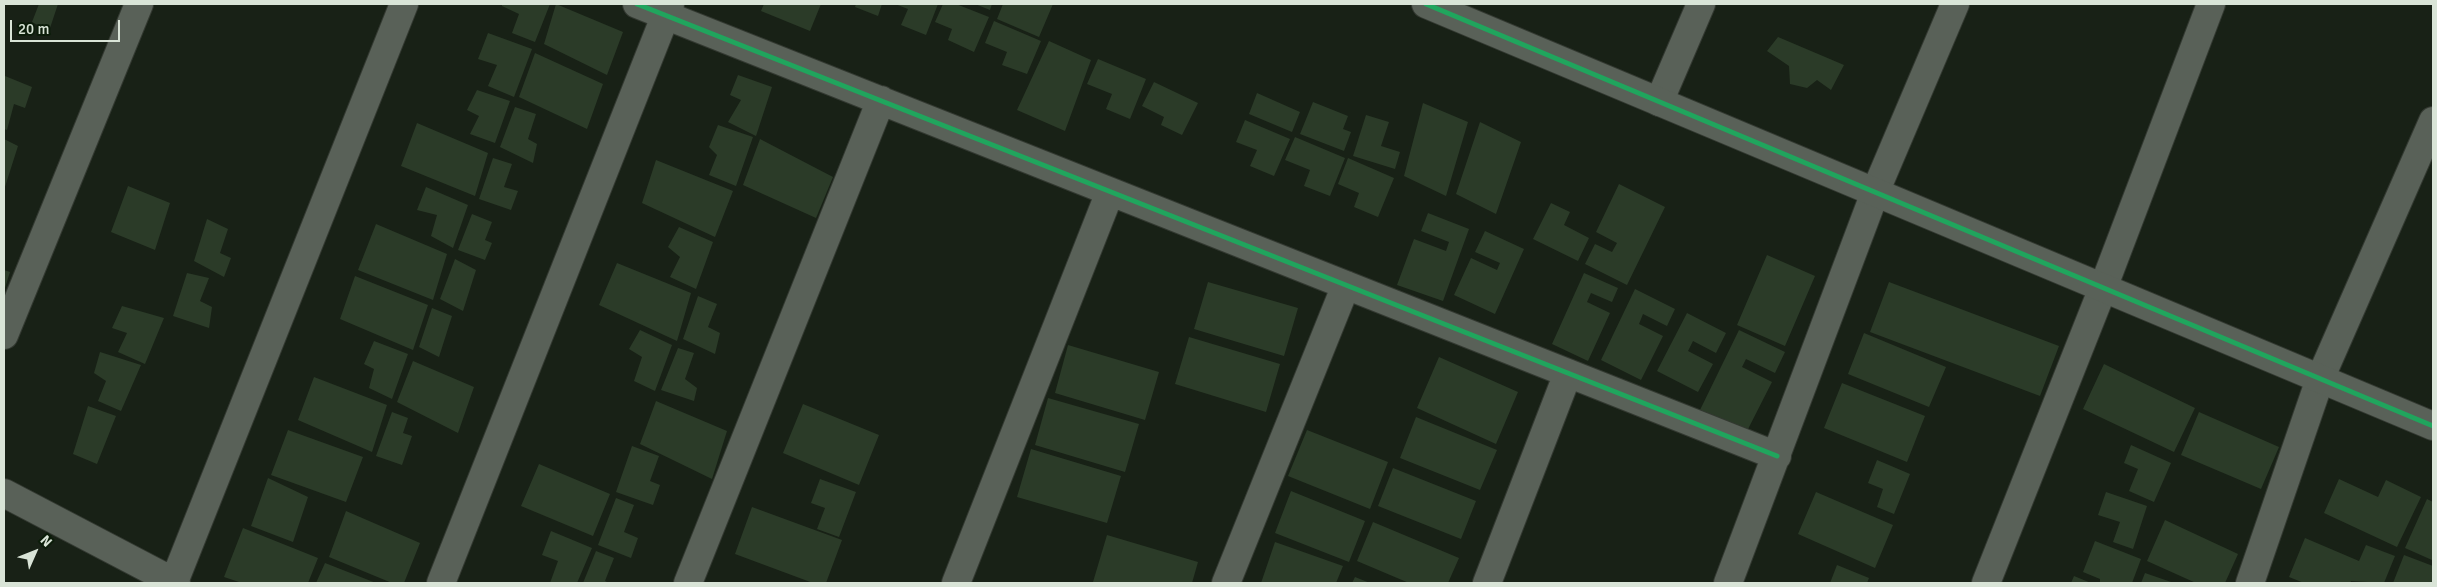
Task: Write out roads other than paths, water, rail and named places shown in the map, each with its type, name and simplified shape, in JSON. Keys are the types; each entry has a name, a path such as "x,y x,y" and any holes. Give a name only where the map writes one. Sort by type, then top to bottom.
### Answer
{"street":[{"path":"4,336 139,4"},
{"path":"4,493 175,583 404,4"},
{"path":"637,4 668,9 880,100 1777,456"},
{"path":"1426,4 1659,102 1876,190 2103,288 2433,426"},
{"path":"1659,102 1701,4"},
{"path":"1728,583 1876,190 1955,4"},
{"path":"1986,583 2103,288 2211,4"},
{"path":"441,583 668,9"},
{"path":"688,583 880,100"},
{"path":"2250,583 2320,379 2433,121"},
{"path":"956,583 1110,192"},
{"path":"1226,583 1346,285"},
{"path":"1487,583 1568,373"}]}
